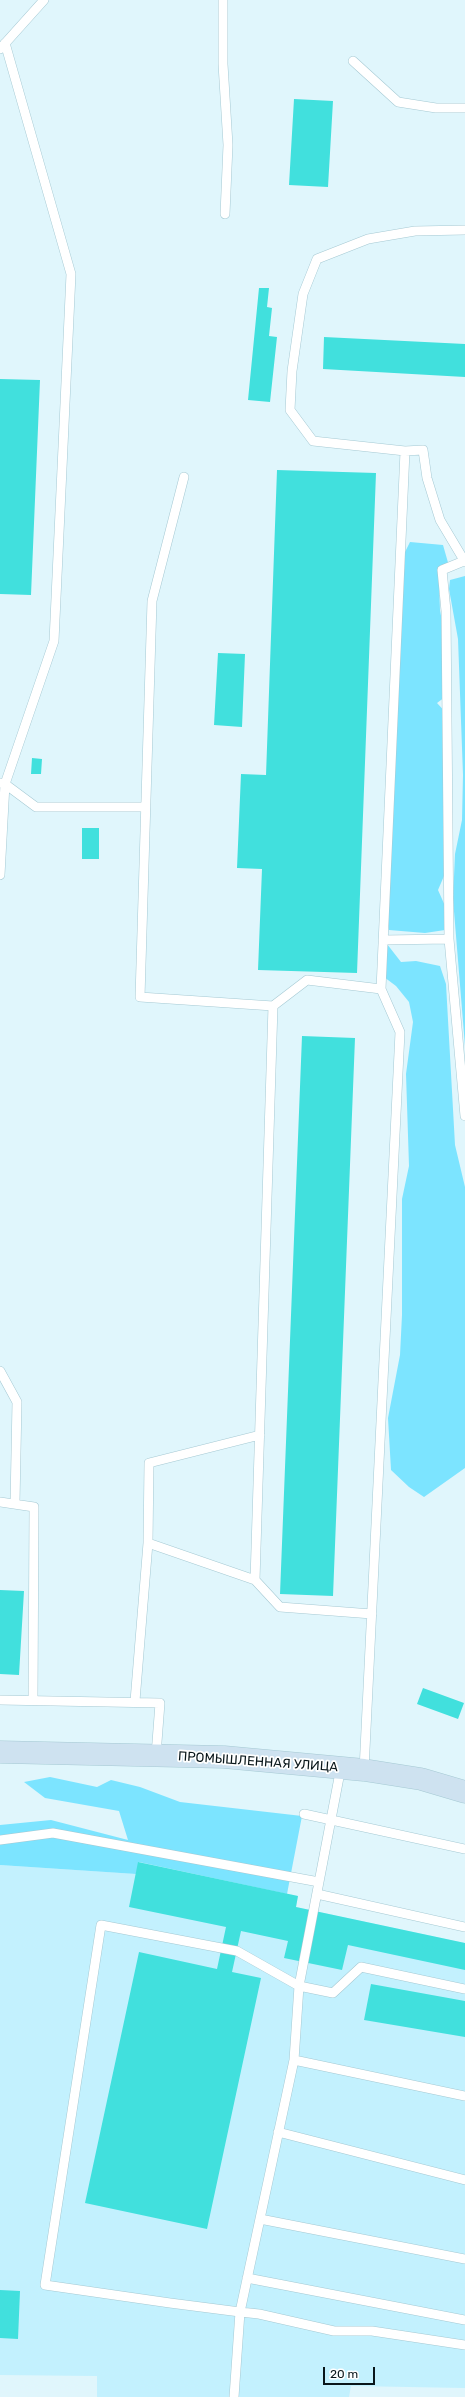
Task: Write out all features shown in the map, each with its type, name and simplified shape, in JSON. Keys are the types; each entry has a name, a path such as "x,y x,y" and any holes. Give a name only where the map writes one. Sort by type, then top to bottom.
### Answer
{"street":[{"name":"ПРОМЫШЛЕННАЯ УЛИЦА","path":"0,1752 224,1757 341,1767 421,1779 465,1792"}],"lane":[{"path":"0,875 3,783 54,641 71,274 2,46 44,0"},
{"path":"223,0 223,64 228,145 225,214"},
{"path":"353,60 398,102 436,108 465,108"},
{"path":"465,230 415,231 368,239 317,259 303,294 292,371 290,410 313,441 405,451 423,450 427,478 440,520 464,562 442,570 446,612 449,939 465,1116"},
{"path":"364,1770 400,1032 381,989 405,451"},
{"path":"184,477 152,601 140,996 273,1006 307,980 381,989"},
{"path":"3,783 36,807 145,807"},
{"path":"383,940 449,939"},
{"path":"255,1580 273,1006"},
{"path":"0,1371 17,1402 15,1503"},
{"path":"135,1701 148,1544 149,1463 260,1435"},
{"path":"0,1502 34,1507 33,1700"},
{"path":"148,1544 255,1580 280,1607 372,1614"},
{"path":"0,1700 135,1701 160,1703 156,1755"},
{"path":"234,2397 240,2312 294,2060 299,1986 341,1767"},
{"path":"304,1814 465,1849"},
{"path":"0,1840 53,1833 319,1882"},
{"path":"317,1894 465,1927"},
{"path":"465,1989 361,1967 333,1994 299,1986 237,1951 101,1925 45,2285 240,2312 334,2331 372,2331 465,2345"},
{"path":"294,2060 465,2096"},
{"path":"278,2132 465,2180"},
{"path":"260,2219 465,2259"},
{"path":"247,2278 465,2320"}],"shaded area":[{"path":"410,542 443,545 449,566 439,584 440,610 447,651 449,694 437,703 451,718 447,869 438,890 446,908 445,930 425,933 389,930 385,912 405,552"},
{"path":"465,576 465,1046 453,899 455,854 462,820 463,775 458,639 449,589 450,580"},
{"path":"387,944 401,962 416,961 440,966 446,984 455,1145 465,1187 465,1468 424,1497 409,1487 391,1470 388,1418 400,1355 402,1315 402,1199 409,1166 406,1074 413,1022 409,1002 396,986 384,977"},
{"path":"50,1777 97,1787 111,1780 140,1787 180,1802 302,1816 287,1894 139,1862 136,1874 0,1865 0,1825 51,1820 128,1840 119,1811 45,1798 24,1782"},
{"path":"138,1862 298,1896 296,1907 465,1943 465,2388 351,2386 349,2397 97,2397 97,2376 0,2375 0,1865 136,1874"}],"building":[{"path":"294,99 333,101 328,187 289,185"},
{"path":"259,288 269,288 267,307 272,308 269,336 277,337 270,402 248,400"},
{"path":"324,337 465,344 465,377 323,369"},
{"path":"0,379 40,380 31,595 0,594"},
{"path":"277,470 376,473 357,973 258,970 262,869 237,868 241,774 266,775"},
{"path":"218,653 245,654 242,727 214,725"},
{"path":"32,758 42,759 41,774 31,774"},
{"path":"82,828 99,828 99,859 82,859"},
{"path":"302,1036 355,1038 333,1596 280,1594"},
{"path":"0,1590 24,1591 19,1675 0,1674"},
{"path":"423,1688 464,1703 458,1719 417,1704"},
{"path":"138,1862 298,1896 296,1907 465,1943 465,1970 348,1945 342,1970 284,1958 288,1941 241,1931 232,1972 261,1978 207,2229 85,2203 139,1952 217,1969 226,1927 129,1907"},
{"path":"371,1984 465,2001 465,2037 364,2020"},
{"path":"0,2290 20,2291 18,2339 0,2338"}]}
